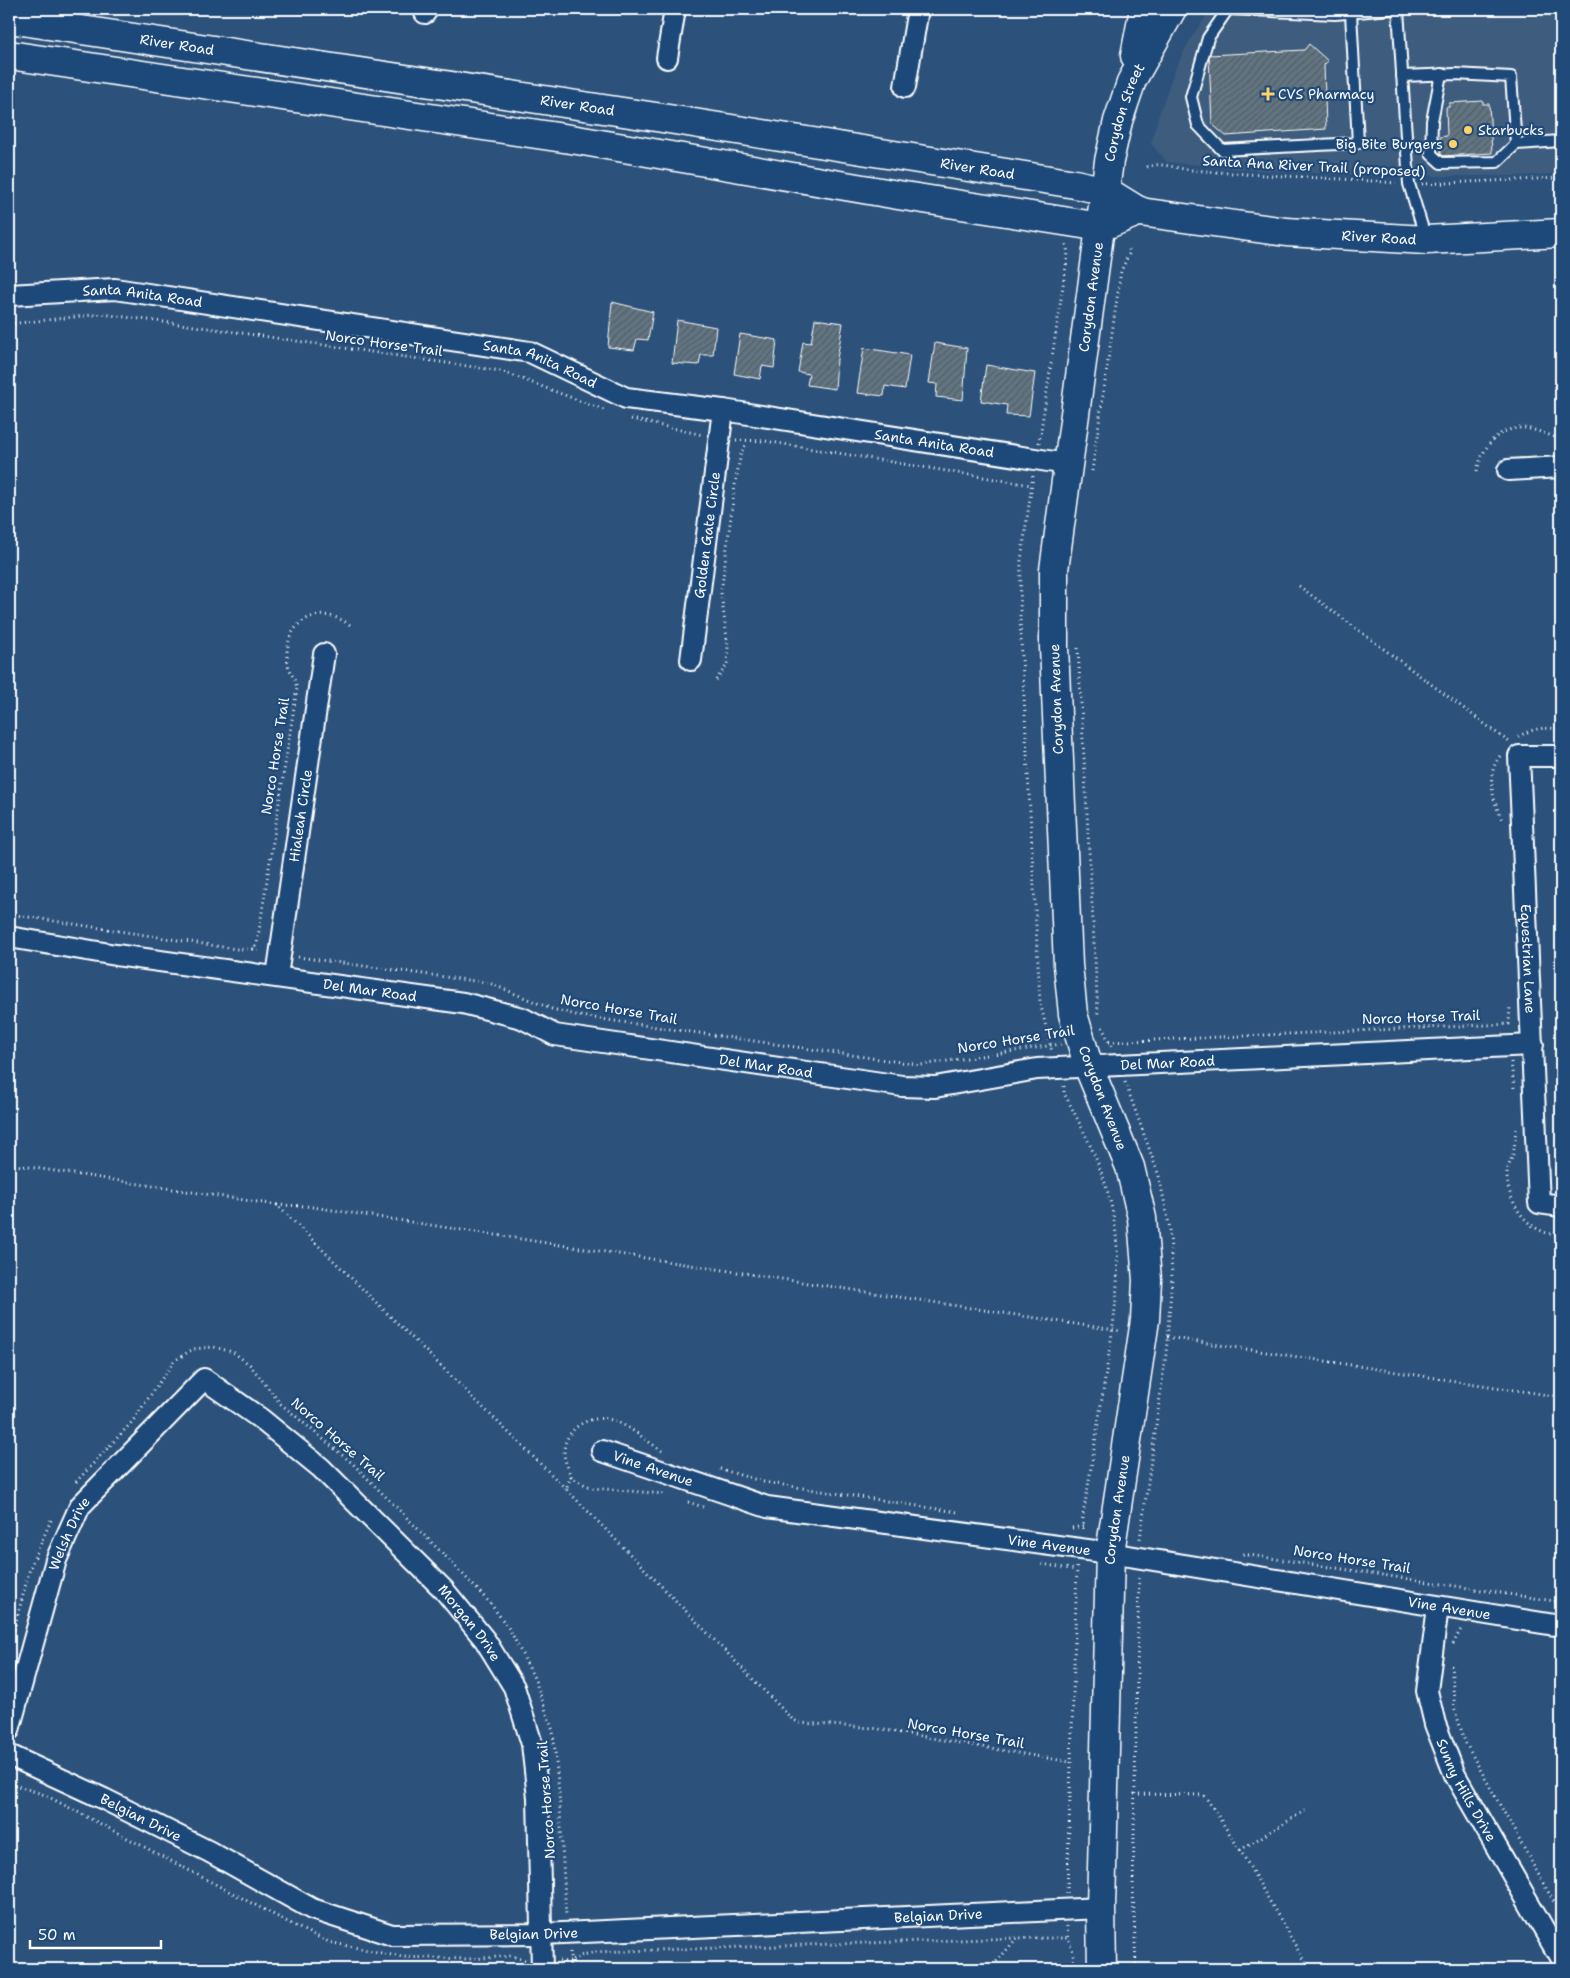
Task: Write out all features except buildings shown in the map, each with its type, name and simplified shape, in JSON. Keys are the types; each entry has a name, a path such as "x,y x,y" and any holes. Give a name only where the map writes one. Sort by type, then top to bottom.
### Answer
{"main road":[{"path":"1132,80 1144,9"},
{"name":"Corydon Street","path":"1102,227 1118,120 1132,80 1172,9"},
{"name":"River Road","path":"9,19 656,116 1106,191 1140,211 1286,232 1426,240 1561,233"},
{"path":"9,55 577,140 898,195 1102,227 1140,211"},
{"name":"Corydon Avenue","path":"1102,227 1067,464 1054,570 1054,647 1068,966 1074,1014 1089,1068 1130,1166 1142,1218 1147,1280 1143,1333 1110,1553 1101,1908 1102,1969"}],"street":[{"path":"667,58 675,9"},
{"path":"905,87 918,9"},
{"name":"Santa Anita Road","path":"9,296 115,289 530,352 626,398 722,410 1067,464"},
{"name":"Golden Gate Circle","path":"691,660 722,410"},
{"path":"1508,470 1561,467"},
{"name":"Hialeah Circle","path":"278,976 324,654"},
{"name":"Equestrian Lane","path":"1561,756 1520,756 1540,1202 1561,1206"},
{"name":"Del Mar Road","path":"9,937 116,955 462,1003 522,1018 555,1035 902,1086 935,1087 1038,1069 1533,1045"},
{"name":"Welsh Drive","path":"9,1730 56,1560 80,1506 204,1379"},
{"name":"Morgan Drive","path":"204,1379 261,1419 321,1468 444,1590 484,1640 514,1687 532,1744 538,1798 542,1964"},
{"name":"Vine Avenue","path":"602,1451 767,1507 1110,1553 1561,1626"},
{"name":"Sunny Hills Drive","path":"1438,1607 1427,1691 1435,1724 1455,1775 1561,1959"},
{"name":"Belgian Drive","path":"9,1755 104,1799 183,1839 312,1909 392,1935 541,1934 1101,1908"}],"lane":[{"path":"1351,14 1358,143 1222,150 1198,126 1191,97 1208,38 1228,9 1298,14 1351,14 1391,9"},
{"path":"1398,9 1409,184 1426,240"},
{"path":"1402,76 1441,74 1511,77 1516,144"},
{"path":"1441,74 1432,121 1431,154 1442,163 1497,162 1516,144 1561,141"}],"path":[{"name":"Santa Ana River Trail (proposed)","path":"1147,167 1155,163 1190,170 1288,174 1409,184 1561,178"},
{"path":"1128,247 1130,252"},
{"name":"Norco Horse Trail","path":"9,324 102,314 501,371 609,412"},
{"path":"624,417 719,438 747,442 765,441 1031,485"},
{"path":"1477,471 1482,452 1491,440 1509,430 1525,428 1561,439"},
{"path":"716,680 727,665 728,646 721,593 735,485 741,453 747,442"},
{"path":"1299,586 1509,743"},
{"name":"Norco Horse Trail","path":"253,949 257,944 297,688 286,656 288,640 293,629 302,622 316,616 333,616 350,625"},
{"path":"1503,822 1494,803 1491,776 1496,760 1509,743 1525,732 1545,727 1561,729"},
{"name":"Norco Horse Trail","path":"9,914 236,949 253,949 280,955 489,983 552,1009 580,1016 921,1065 1081,1040 1129,1042 1509,1024 1510,1005"},
{"path":"9,1164 277,1205 306,1206 1561,1397"},
{"name":"Norco Horse Trail","path":"277,1205 566,1489 792,1719 800,1723 873,1728 1070,1762"},
{"name":"Norco Horse Trail","path":"73,1486 83,1472 132,1422 174,1361 193,1349 214,1347 233,1352 250,1365 280,1404 353,1464 490,1602 510,1630 535,1680 552,1731 559,1792 564,1908 569,1932 570,1962 567,1969"},
{"path":"566,1489 571,1476"},
{"path":"9,1649 30,1568 55,1514"},
{"name":"Norco Horse Trail","path":"1238,1553 1561,1602"},
{"path":"1452,1652 1452,1645 1462,1629"},
{"path":"1451,1660 1451,1691 1454,1710 1465,1742 1561,1915"},
{"path":"9,1783 45,1795 329,1942 401,1957 468,1959 512,1956 520,1960 542,1964 570,1962 579,1956 595,1952 1017,1938 1068,1938 1074,1969"},
{"path":"1134,1794 1203,1795 1240,1850 1309,1969"},
{"path":"1240,1850 1306,1810"},
{"path":"990,1969 1017,1938"}],"shaded area":[{"path":"1211,9 1561,9 1561,174 1515,176 1375,176 1250,170 1167,162 1151,144 1158,117 1175,69 1191,38"}],"place":[{"name":"CVS Pharmacy","path":"1268,94"},
{"name":"Starbucks","path":"1468,130"},
{"name":"Big Bite Burgers","path":"1453,144"}]}
